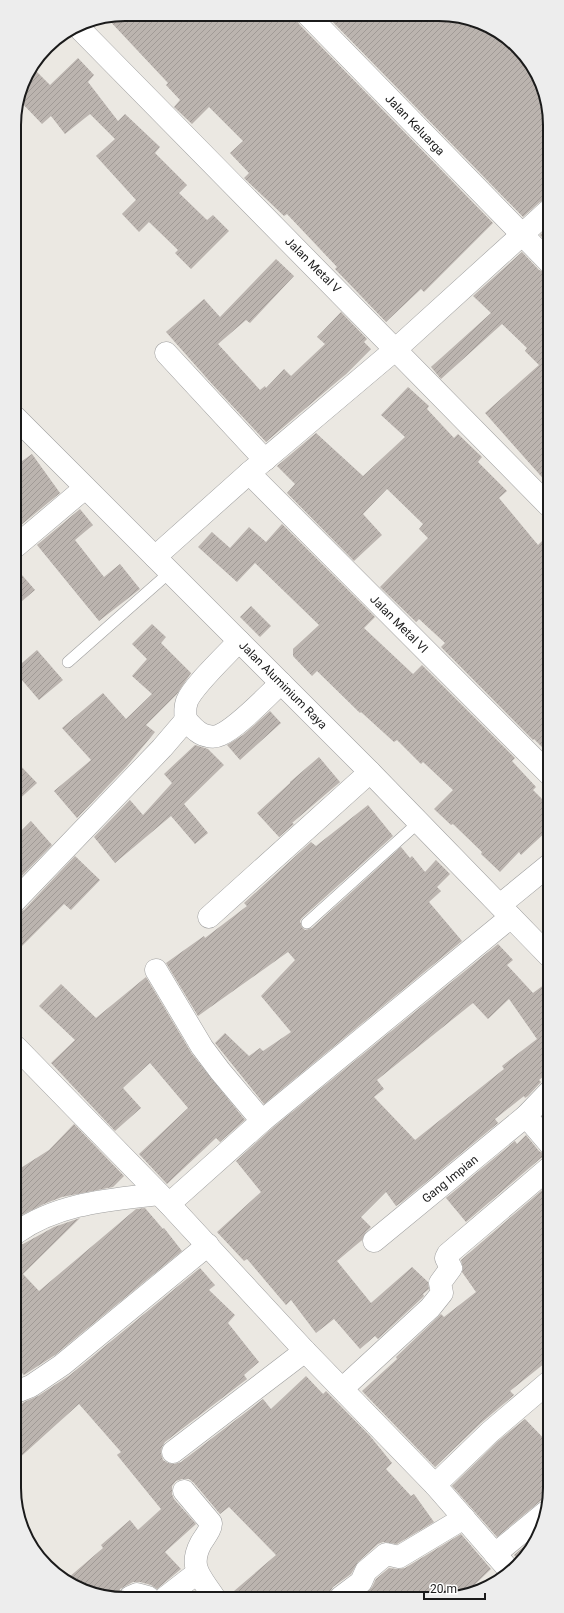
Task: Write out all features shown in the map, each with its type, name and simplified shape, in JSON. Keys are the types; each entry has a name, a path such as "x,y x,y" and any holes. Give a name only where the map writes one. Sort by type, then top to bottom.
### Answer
{"street":[{"name":"Jalan Keluarga","path":"314,21 543,256"},
{"name":"Jalan Metal V","path":"82,31 543,500"},
{"path":"155,557 257,467 396,350 543,216"},
{"name":"Jalan Metal VI","path":"166,353 257,467 543,768"},
{"name":"Jalan Aluminium Raya","path":"21,423 370,772 543,950"},
{"path":"21,541 85,488"},
{"path":"239,641 199,684 188,700 185,714 186,720 195,730 204,735 220,735 233,726 281,683"},
{"path":"21,895 162,748 186,720"},
{"path":"209,917 370,772"},
{"path":"21,1229 30,1222 63,1208 105,1200 164,1199 262,1121 506,911 543,871"},
{"path":"156,970 202,1047 262,1121"},
{"path":"21,1052 208,1245 306,1351 435,1485 506,1566"},
{"name":"Gang Impian","path":"374,1241 526,1116 543,1098"},
{"path":"526,1116 543,1136"},
{"path":"343,1388 430,1308 441,1296 442,1291 440,1283 451,1268 446,1258 448,1254 543,1173"},
{"path":"21,1390 38,1382 62,1365 208,1245"},
{"path":"173,1452 306,1351"},
{"path":"435,1485 490,1432 543,1387"},
{"path":"184,1491 211,1523 209,1530 195,1556 197,1573 210,1592"},
{"path":"348,1592 361,1582 366,1571 386,1554 399,1557 464,1518"},
{"path":"495,1554 538,1519"},
{"path":"172,1592 197,1573"}],"lane":[{"path":"68,662 170,572"},
{"path":"307,923 419,822"}],"building":[{"path":"298,21 299,24 493,223 424,292 421,289 386,322 335,269 337,267 287,214 284,216 244,178 249,173 230,153 243,141 209,107 192,124 174,107 180,100 166,85 168,83 111,22"},
{"path":"332,21 439,21 459,23 491,35 512,52 521,62 532,79 541,105 543,119 543,201 523,217"},
{"path":"78,58 94,75 88,82 118,121 125,114 160,147 155,153 187,185 179,193 207,220 213,215 229,231 191,269 175,253 178,250 149,222 139,232 122,214 136,200 96,156 115,139 90,114 65,134 51,116 42,124 23,104 29,85 36,71 50,85"},
{"path":"522,252 539,270 543,271 543,478 485,413 539,365 525,351 527,348 502,324 441,379 431,367 491,313 473,296"},
{"path":"276,259 294,276 250,323 246,320 218,344 260,390 265,386 266,388 284,369 291,376 325,344 317,337 341,312 367,339 364,342 371,349 346,374 266,442 166,332 204,299 220,317"},
{"path":"408,387 429,406 427,409 454,438 458,434 482,457 478,462 507,491 499,498 538,545 543,540 543,748 534,739 533,740 441,647 445,643 419,619 416,622 380,587 428,538 419,529 423,524 387,489 363,514 382,535 354,561 287,493 295,484 277,466 316,433 363,476 405,437 381,415"},
{"path":"32,454 60,493 21,525 21,462"},
{"path":"80,509 93,525 75,540 104,577 120,564 140,589 99,621 37,545"},
{"path":"282,524 375,617 364,628 413,674 422,665 515,758 512,761 536,787 533,790 543,800 543,835 521,855 519,852 500,872 453,824 451,825 434,809 453,790 423,762 421,764 397,740 394,742 361,712 360,713 317,671 312,676 293,656 293,649 319,625 255,563 237,582 198,547 212,532 230,548 249,527 266,542"},
{"path":"21,574 35,590 21,602"},
{"path":"251,606 271,626 260,637 240,617"},
{"path":"152,624 166,637 161,643 191,673 177,694 146,725 155,732 127,766 77,818 54,791 91,760 62,728 103,693 126,719 152,694 132,676 147,659 132,644"},
{"path":"37,650 63,680 39,700 21,679 21,664"},
{"path":"270,711 281,723 240,760 227,745 243,735"},
{"path":"195,745 208,749 224,765 184,804 208,833 195,844 171,816 115,863 94,837 130,800 143,815 172,783 164,774"},
{"path":"319,757 340,782 292,823 294,824 279,837 257,813"},
{"path":"21,766 37,783 21,798"},
{"path":"368,805 393,836 302,918 300,921 302,927 305,930 312,928 401,847 410,858 412,856 425,872 436,860 450,874 437,887 441,891 429,902 462,941 264,1104 215,1043 225,1033 249,1056 260,1048 263,1051 291,1032 261,996 295,960 288,952 198,1016 166,963 204,936 205,938 247,906 244,903 311,842 316,846"},
{"path":"31,821 52,845 21,877 21,831"},
{"path":"75,856 100,880 71,910 64,904 21,947 21,911 24,910"},
{"path":"498,944 513,960 507,965 533,993 543,986 543,1077 539,1080 541,1082 528,1096 525,1098 524,1096 495,1119 498,1123 402,1202 396,1206 386,1192 361,1217 371,1227 366,1232 362,1240 337,1261 371,1303 412,1267 428,1282 429,1289 423,1294 424,1296 378,1339 375,1336 360,1349 334,1319 316,1333 291,1300 286,1305 247,1259 244,1261 217,1232 261,1192 236,1161 270,1130","holes":["509,999 537,1039 502,1066 504,1069 415,1140 374,1097 384,1089 377,1080 473,1003 488,1019"]},
{"path":"146,977 192,1054 245,1120 220,1142 216,1138 167,1184 139,1154 188,1108 150,1063 123,1088 141,1108 115,1131 51,1063 75,1040 39,1006 61,984 96,1018"},
{"path":"74,1124 124,1176 113,1187 62,1197 21,1216 21,1168 49,1150"},
{"path":"526,1135 539,1151 543,1153 543,1158 466,1222 446,1198 515,1141 517,1144"},
{"path":"543,1189 543,1365 510,1391 514,1395 481,1423 435,1467 362,1391 397,1359 396,1357 441,1314 444,1317 476,1292 462,1272 463,1269 461,1260"},
{"path":"145,1208 163,1229 164,1228 182,1251 55,1355 24,1375 21,1372 21,1244 54,1227 80,1218 23,1274 39,1291 136,1209"},
{"path":"200,1268 215,1285 209,1290 235,1315 228,1323 259,1362 244,1375 247,1379 165,1442 161,1453 163,1460 174,1464 181,1462 263,1399 271,1409 306,1376 323,1394 326,1391 370,1436 392,1463 386,1469 411,1496 414,1494 434,1522 397,1544 383,1542 378,1544 358,1562 351,1574 333,1587 330,1592 233,1592 276,1555 229,1507 220,1514 194,1483 189,1479 182,1479 176,1481 172,1486 172,1494 174,1499 196,1524 165,1552 181,1569 157,1589 151,1585 133,1582 120,1589 119,1592 112,1591 79,1581 70,1576 103,1548 101,1545 130,1520 138,1530 161,1509 117,1455 121,1452 79,1404 21,1456 21,1405 38,1396 70,1375"},
{"path":"525,1419 543,1438 543,1494 542,1499 497,1537 452,1486 498,1441"},
{"path":"461,1534 491,1569 474,1585 459,1590 439,1592 367,1592 372,1587 376,1579 389,1568 405,1568"},
{"path":"525,1546 516,1557 514,1555"}]}
